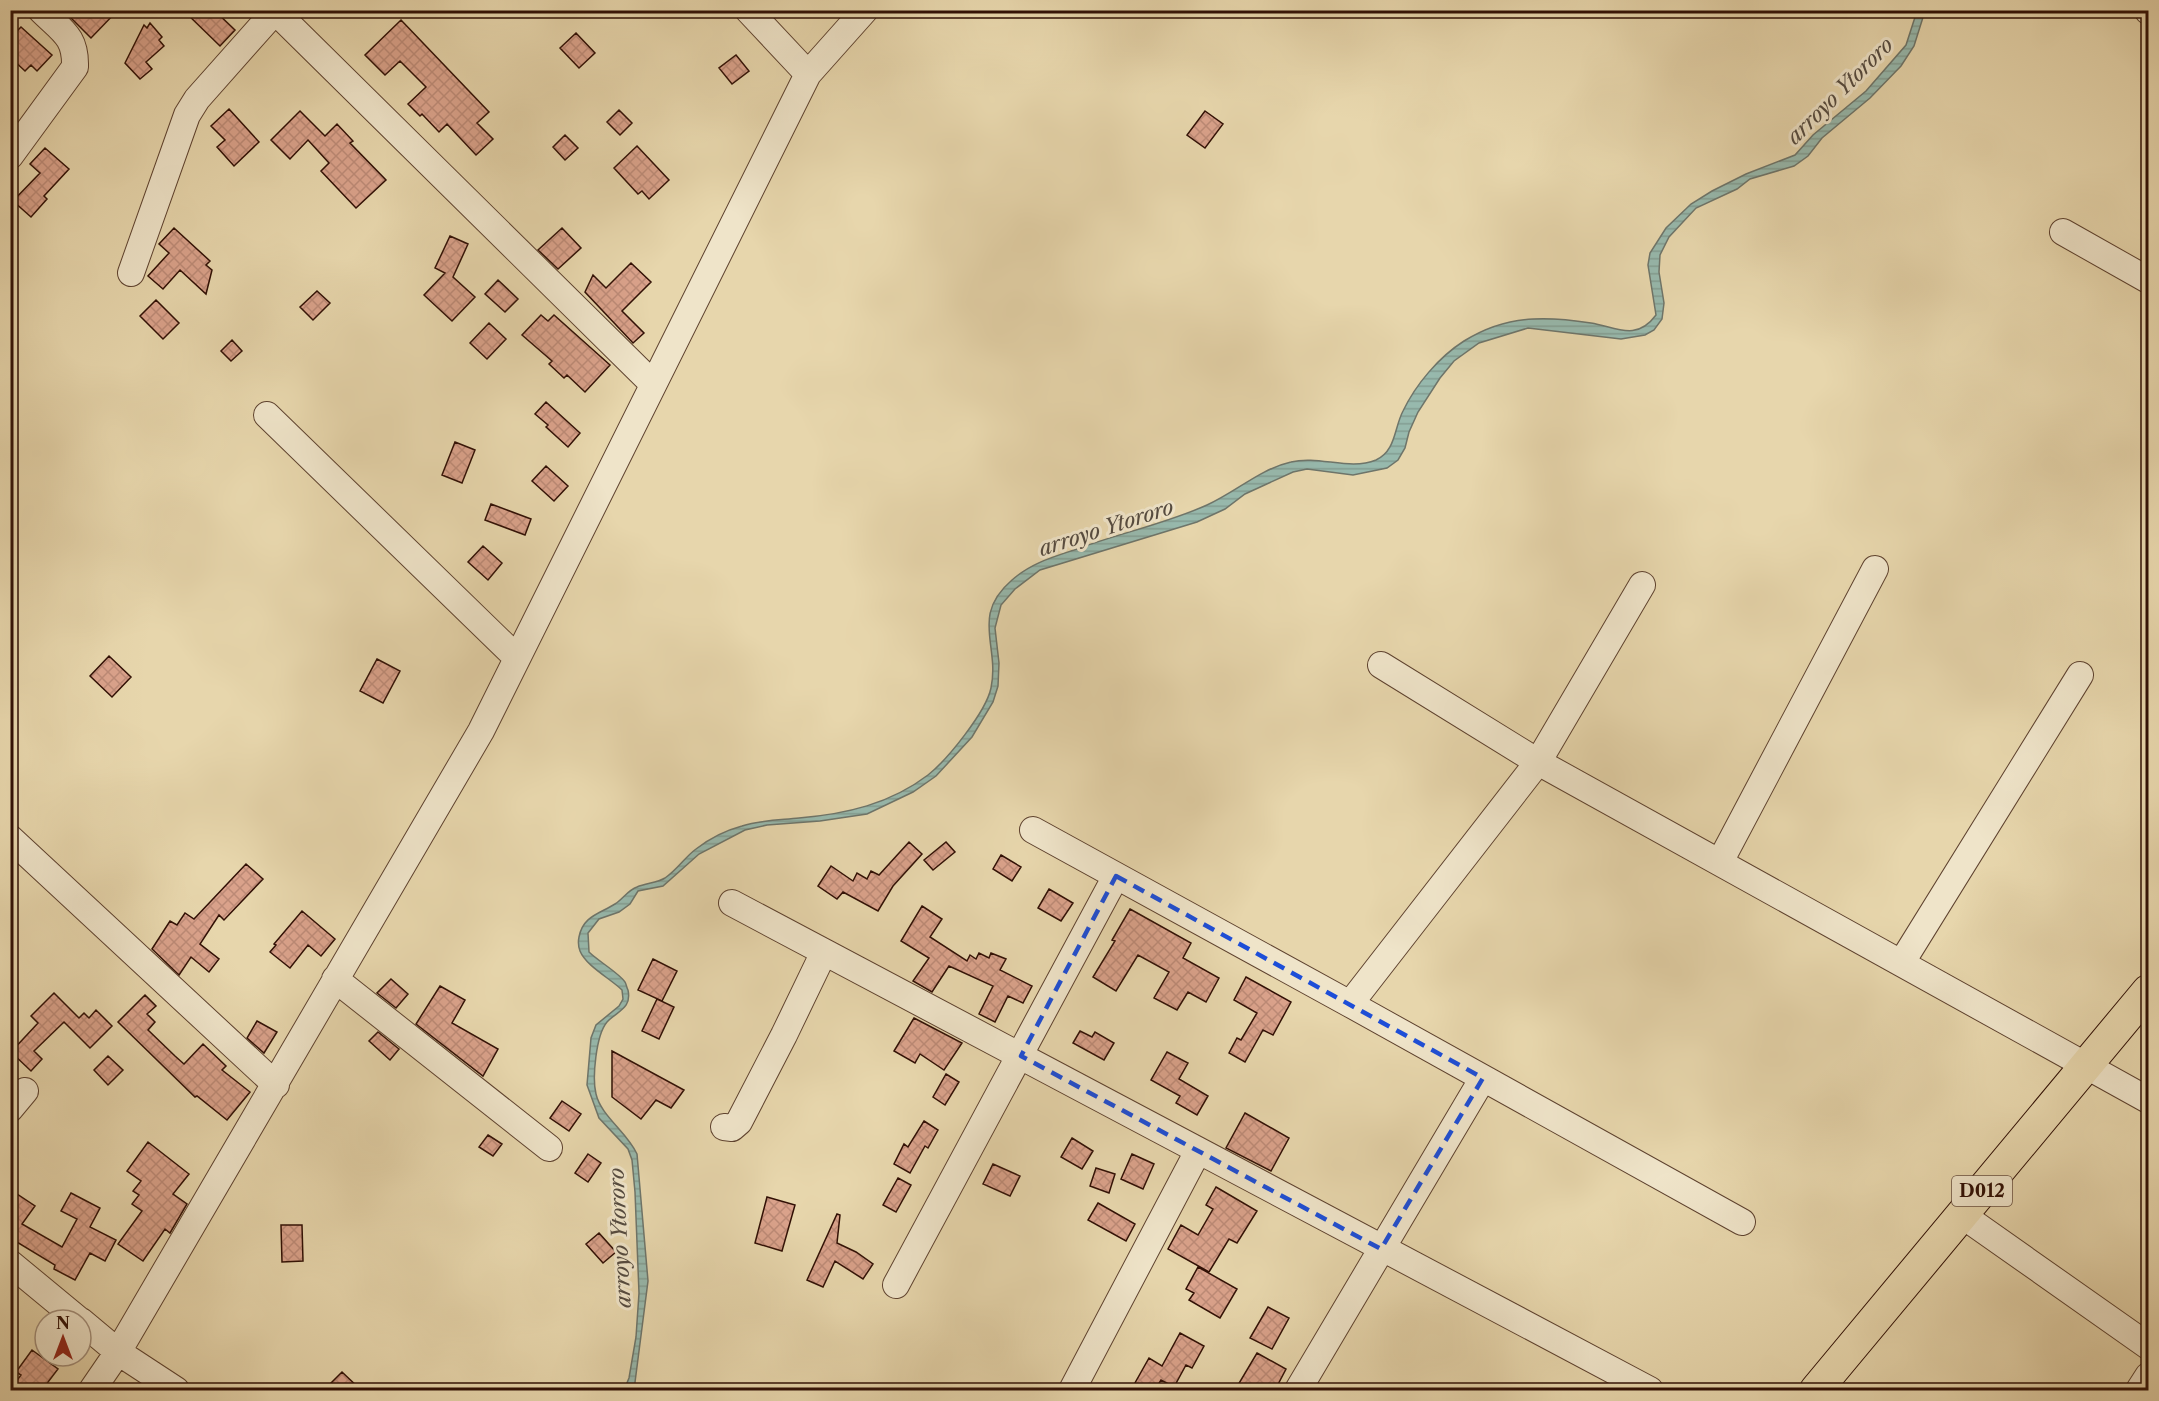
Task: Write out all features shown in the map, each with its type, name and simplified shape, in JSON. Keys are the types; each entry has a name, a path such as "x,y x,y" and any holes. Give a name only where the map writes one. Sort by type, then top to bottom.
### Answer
{"main road":[{"name":"D012","path":"1816,1390 2148,991"}],"street":[{"path":"10,156 75,67 72,40 41,10"},
{"path":"748,10 808,74"},
{"path":"92,1390 118,1352 276,1085 335,979 481,732 516,657 808,74 865,10"},
{"path":"131,273 187,115 197,99 275,11 653,384"},
{"path":"2063,232 2148,280"},
{"path":"267,415 516,657"},
{"path":"1720,862 1875,569"},
{"path":"1350,1004 1538,762 1642,585"},
{"path":"1381,665 1538,762 2087,1064 2148,1100"},
{"path":"1902,962 2080,675"},
{"path":"1033,830 1742,1222"},
{"path":"10,837 276,1085"},
{"path":"896,1285 1116,876"},
{"path":"732,903 1650,1390"},
{"path":"724,1127 732,1128 739,1122 824,952"},
{"path":"335,979 549,1148"},
{"path":"1298,1390 1483,1078"},
{"path":"1072,1390 1198,1150"},
{"path":"1962,1215 2148,1346"},
{"path":"10,1263 64,1308"},
{"path":"93,1332 118,1352 176,1390"},
{"path":"2139,1390 2148,1376"}],"highlighted area":[{"path":"1116,876 1483,1078 1381,1249 1021,1056"}],"water":[{"path":"1917,11 1925,11 1914,46 1901,66 1870,98 1822,138 1808,156 1794,166 1750,179 1737,189 1696,208 1669,237 1660,255 1659,272 1664,303 1662,319 1654,330 1645,335 1621,339 1528,328 1479,343 1454,361 1440,378 1418,412 1405,448 1398,460 1387,468 1353,475 1307,469 1293,472 1245,494 1225,509 1197,522 1040,570 1015,589 1001,605 995,628 999,663 998,686 993,702 972,737 936,776 913,792 867,814 820,821 767,825 745,830 699,854 663,886 638,891 630,904 619,912 599,919 588,933 589,952 622,978 629,996 626,1006 607,1022 600,1036 596,1057 595,1087 603,1110 627,1138 637,1154 648,1281 634,1390 624,1390 629,1378 636,1337 639,1293 632,1160 628,1149 599,1118 587,1085 591,1038 596,1025 619,1006 623,999 622,990 583,957 578,944 584,924 615,904 634,888 665,878 696,849 724,832 756,822 834,814 867,806 898,793 928,775 965,735 988,698 993,672 989,631 992,606 999,593 1027,569 1059,555 1191,512 1218,500 1258,475 1280,465 1302,460 1355,464 1376,460 1383,456 1391,445 1403,411 1414,391 1429,372 1455,347 1489,329 1515,321 1540,319 1584,322 1625,331 1641,328 1656,315 1648,265 1650,253 1666,228 1691,204 1712,191 1746,174 1795,155 1813,135 1866,91 1906,45"}],"building":[{"path":"63,10 118,10 91,38"},
{"path":"183,10 214,10 235,30 220,46"},
{"path":"401,20 489,112 477,123 493,139 476,155 447,124 439,132 422,114 420,116 408,104 426,87 400,61 385,75 365,55"},
{"path":"150,23 162,37 159,40 164,46 146,62 152,69 140,79 125,63 144,25 147,28"},
{"path":"21,27 52,55 37,71 31,65 25,71 10,57 10,38"},
{"path":"576,33 595,53 579,68 560,48"},
{"path":"736,55 749,71 732,84 719,68"},
{"path":"229,109 259,142 234,166 217,147 225,140 211,126"},
{"path":"619,110 632,123 620,135 607,122"},
{"path":"300,111 325,136 337,124 353,141 350,143 386,180 356,208 321,171 329,163 308,140 290,159 271,140"},
{"path":"1205,111 1223,124 1205,148 1187,135"},
{"path":"565,135 578,148 565,160 553,147"},
{"path":"637,146 669,180 649,199 642,191 638,194 614,168"},
{"path":"45,148 69,169 44,196 47,199 31,217 13,201 40,173 30,164"},
{"path":"174,228 210,261 206,265 212,270 206,294 180,270 163,289 148,276 169,253 159,244"},
{"path":"562,228 581,248 558,269 538,250"},
{"path":"450,236 468,244 453,277 475,297 452,321 424,295 445,273 435,268"},
{"path":"631,263 651,282 622,311 644,333 633,343 585,292 593,275 606,288"},
{"path":"498,280 518,299 505,312 485,294"},
{"path":"317,291 330,303 313,320 300,307"},
{"path":"156,300 179,323 163,339 140,316"},
{"path":"541,315 548,321 554,315 610,365 585,392 567,375 564,378 549,364 552,361 522,335"},
{"path":"489,323 506,339 487,359 470,343"},
{"path":"232,340 242,351 231,361 221,351"},
{"path":"546,402 580,433 568,447 535,414"},
{"path":"455,442 475,450 462,483 442,475"},
{"path":"546,466 568,486 554,501 532,481"},
{"path":"491,504 531,519 525,535 485,520"},
{"path":"483,546 502,563 488,580 468,562"},
{"path":"109,656 131,677 112,697 90,676"},
{"path":"377,659 400,671 383,703 360,691"},
{"path":"909,842 922,854 893,886 878,911 843,892 837,899 818,886 831,866 853,881 857,873 867,879 871,871 879,875"},
{"path":"946,842 955,852 933,870 924,860"},
{"path":"1001,855 1021,867 1012,881 993,869"},
{"path":"246,864 263,879 224,920 219,915 200,944 219,959 209,972 191,957 179,975 152,949 170,921 177,925 185,913 194,919"},
{"path":"1049,889 1073,903 1061,921 1038,908"},
{"path":"922,906 942,919 930,937 967,961 970,955 976,959 979,953 989,958 991,953 1006,959 1000,970 1032,986 1023,1003 1008,996 995,1022 979,1014 993,986 949,966 932,992 913,981 929,958 901,941"},
{"path":"1130,909 1191,943 1183,958 1219,978 1206,1002 1188,992 1177,1010 1154,998 1169,972 1138,955 1116,991 1093,977 1115,941 1112,940"},
{"path":"302,911 335,939 321,956 308,945 290,968 270,952"},
{"path":"653,959 677,971 662,1001 638,990"},
{"path":"1246,977 1291,1002 1273,1035 1263,1030 1245,1062 1229,1053 1237,1038 1241,1040 1257,1013 1234,1000"},
{"path":"391,979 408,994 396,1008 377,993"},
{"path":"440,986 465,1000 452,1023 498,1049 483,1076 416,1024"},
{"path":"54,993 79,1018 84,1013 89,1018 96,1010 112,1026 90,1048 64,1022 34,1051 42,1059 31,1071 11,1052 38,1023 31,1016"},
{"path":"145,995 156,1006 147,1014 155,1022 148,1030 175,1056 184,1064 203,1044 226,1066 222,1070 250,1092 227,1120 197,1096 195,1097 118,1022"},
{"path":"657,999 674,1007 659,1039 642,1031"},
{"path":"914,1018 962,1043 944,1070 920,1054 915,1063 894,1051"},
{"path":"257,1021 277,1032 264,1053 247,1038"},
{"path":"1080,1031 1092,1037 1095,1032 1114,1043 1104,1060 1073,1043"},
{"path":"378,1032 399,1049 390,1060 369,1041"},
{"path":"612,1051 684,1090 671,1108 656,1100 641,1119 612,1097"},
{"path":"1167,1052 1188,1063 1179,1079 1208,1096 1197,1115 1176,1103 1180,1096 1151,1080"},
{"path":"108,1056 123,1070 108,1085 94,1070"},
{"path":"946,1074 959,1082 945,1105 933,1097"},
{"path":"562,1101 581,1114 569,1131 550,1118"},
{"path":"1245,1113 1289,1138 1271,1171 1226,1148"},
{"path":"924,1121 938,1130 928,1148 925,1146 910,1173 894,1164 904,1144 908,1147"},
{"path":"488,1135 502,1144 493,1156 479,1147"},
{"path":"1072,1138 1093,1151 1082,1169 1061,1157"},
{"path":"148,1142 189,1174 173,1194 187,1204 170,1233 165,1229 143,1261 118,1244 142,1211 132,1204 139,1195 133,1191 141,1181 127,1171"},
{"path":"588,1154 601,1163 588,1182 575,1173"},
{"path":"1132,1154 1154,1164 1143,1189 1121,1179"},
{"path":"993,1164 1020,1176 1010,1196 983,1184"},
{"path":"1096,1168 1115,1174 1109,1193 1090,1186"},
{"path":"898,1178 911,1185 896,1212 883,1205"},
{"path":"1216,1187 1257,1211 1237,1243 1229,1239 1209,1272 1168,1249 1181,1225 1198,1235 1213,1209 1206,1205"},
{"path":"71,1193 100,1208 90,1227 116,1240 105,1261 90,1253 75,1280 54,1269 55,1265 12,1239 10,1242 10,1204 17,1194 35,1206 22,1224 62,1247 77,1219 61,1211"},
{"path":"767,1197 795,1205 782,1251 755,1243"},
{"path":"1098,1203 1135,1224 1126,1241 1088,1220"},
{"path":"837,1214 840,1215 837,1243 873,1264 863,1279 835,1261 823,1287 807,1280"},
{"path":"281,1225 302,1225 303,1261 282,1262"},
{"path":"599,1233 616,1252 603,1263 586,1244"},
{"path":"1198,1267 1237,1289 1220,1318 1189,1300 1194,1293 1186,1289"},
{"path":"1268,1307 1289,1318 1272,1349 1250,1338"},
{"path":"1180,1333 1204,1346 1192,1368 1186,1365 1174,1387 1161,1380 1155,1390 1131,1390 1149,1358 1162,1366"},
{"path":"32,1350 33,1368 58,1369 42,1390 10,1390 21,1375 16,1372"},
{"path":"1257,1353 1286,1369 1275,1390 1235,1390"},
{"path":"342,1372 361,1390 324,1390"}],"water label":[{"name":"arroyo Ytororo","path":"1840,91"},
{"name":"arroyo Ytororo","path":"1106,528"},
{"name":"arroyo Ytororo","path":"620,1238"}]}
